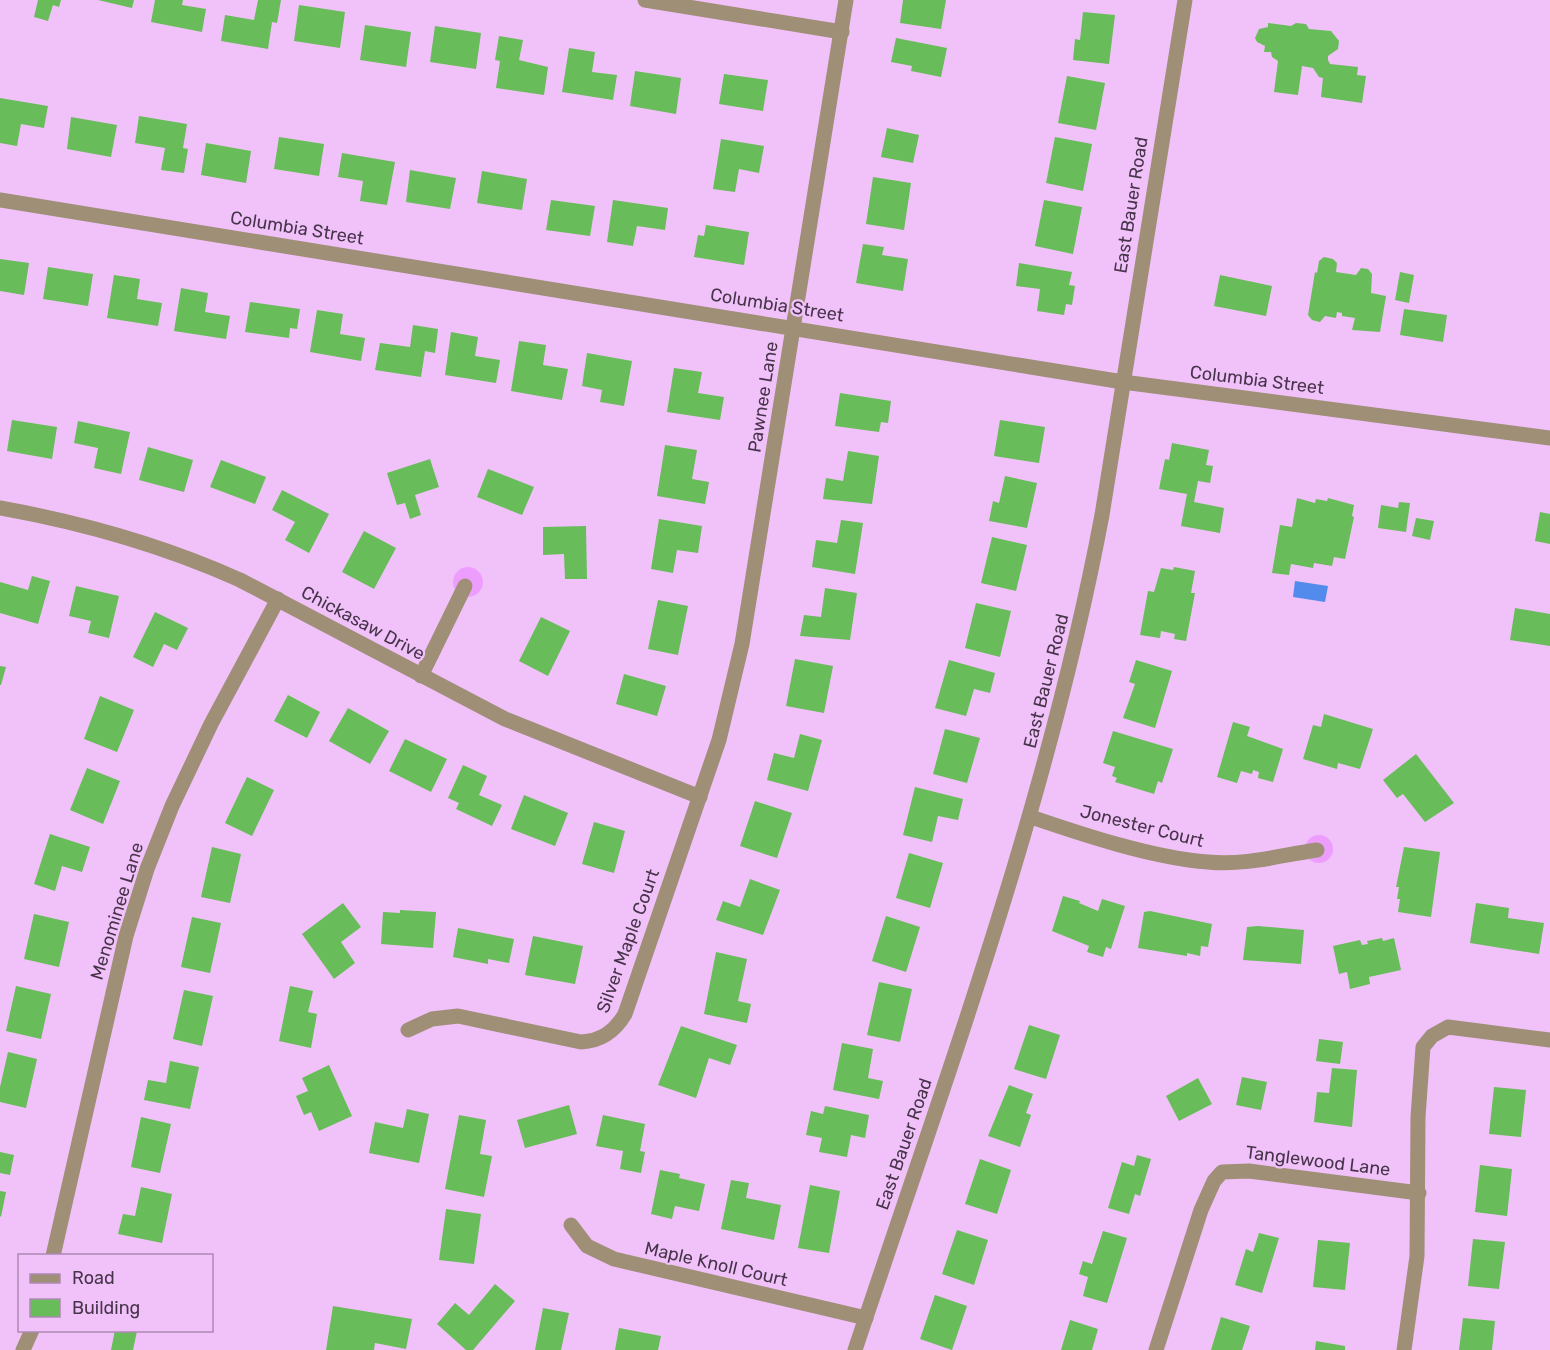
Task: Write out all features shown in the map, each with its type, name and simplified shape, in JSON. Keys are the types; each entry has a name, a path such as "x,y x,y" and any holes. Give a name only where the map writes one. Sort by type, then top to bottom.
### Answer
{"street":[{"path":"645,0 842,32"},
{"name":"Pawnee Lane","path":"700,797 718,740 742,644 846,0"},
{"name":"East Bauer Road","path":"855,1350 992,947 1031,817 1086,599 1185,0"},
{"name":"Columbia Street","path":"0,200 1123,382 1550,438"},
{"name":"Chickasaw Drive","path":"0,508 65,519 142,541 198,561 278,599 505,719 700,797"},
{"path":"421,676 465,586"},
{"name":"Menominee Lane","path":"53,1254 126,936 147,869 172,806 211,724 278,599"},
{"name":"Silver Maple Court","path":"408,1030 432,1019 458,1016 582,1042 602,1038 618,1027 625,1014 700,797"},
{"name":"Jonester Court","path":"1031,817 1142,849 1208,862 1235,862 1317,850"},
{"path":"1404,1350 1417,1256 1420,1063 1423,1047 1432,1036 1448,1027 1550,1040"},
{"name":"Tanglewood Lane","path":"1156,1350 1201,1210 1214,1181 1222,1172 1249,1171 1419,1193"},
{"name":"Maple Knoll Court","path":"572,1225 587,1246 614,1259 866,1318"},
{"path":"23,1350 31,1332"}],"shaded area":[{"path":"468,567 474,568 482,576 482,588 474,596 468,597 462,596 454,588 453,582 454,576 462,568"},
{"path":"1319,835 1329,839 1333,849 1329,859 1319,863 1309,859 1305,849 1309,839"}],"water":[{"path":"1295,581 1328,586 1325,602 1293,597"}],"building":[{"path":"38,0 61,0 59,7 53,5 48,21 34,17"},
{"path":"98,0 134,0 132,8"},
{"path":"155,0 183,0 182,5 206,9 202,32 151,22"},
{"path":"258,0 281,0 277,23 272,22 268,49 221,41 225,15 254,20"},
{"path":"903,0 946,0 941,29 900,23"},
{"path":"299,5 345,12 340,48 294,41"},
{"path":"1083,12 1115,15 1109,64 1073,60 1075,39 1080,40"},
{"path":"1268,23 1291,26 1296,23 1306,24 1309,29 1331,31 1339,41 1338,49 1328,56 1330,64 1358,67 1357,75 1366,76 1362,103 1321,97 1323,78 1319,77 1313,68 1302,66 1298,95 1274,92 1278,61 1272,57 1271,52 1264,52 1265,46 1257,42 1255,38 1259,29 1268,27"},
{"path":"365,25 411,32 406,67 360,60"},
{"path":"435,26 481,33 476,69 430,62"},
{"path":"499,36 523,40 519,60 548,67 544,95 496,88 500,61 495,60"},
{"path":"896,38 947,48 941,77 911,71 912,66 891,62"},
{"path":"569,48 595,52 592,72 617,75 613,100 562,92"},
{"path":"635,71 681,78 676,114 630,106"},
{"path":"724,74 768,80 763,111 719,104"},
{"path":"1067,76 1105,83 1096,130 1058,123"},
{"path":"0,98 48,106 44,128 21,124 17,146 0,143"},
{"path":"139,116 187,124 183,148 188,149 184,173 161,170 165,148 135,143"},
{"path":"71,117 117,125 111,157 67,149"},
{"path":"887,128 919,135 913,163 881,157"},
{"path":"279,137 324,144 319,176 274,169"},
{"path":"1055,137 1092,144 1083,191 1046,183"},
{"path":"721,139 764,146 759,173 739,169 735,192 713,189"},
{"path":"206,143 251,151 246,183 201,175"},
{"path":"342,153 395,162 387,205 360,201 363,181 338,177"},
{"path":"410,170 456,178 450,209 406,202"},
{"path":"482,171 527,179 522,210 477,203"},
{"path":"873,177 911,183 904,230 866,224"},
{"path":"551,200 595,206 590,236 546,230"},
{"path":"613,200 668,208 665,230 637,226 633,246 607,242"},
{"path":"1044,200 1082,207 1073,254 1035,246"},
{"path":"706,225 749,232 744,265 694,257 698,235 704,236"},
{"path":"863,244 884,247 882,255 908,259 903,291 856,283"},
{"path":"1324,257 1333,259 1337,263 1336,272 1356,275 1361,268 1368,269 1372,274 1371,293 1386,296 1380,332 1352,330 1355,318 1342,316 1342,313 1337,312 1336,318 1325,316 1320,322 1312,320 1308,315 1315,272 1317,273 1319,261"},
{"path":"0,259 29,263 24,295 0,291"},
{"path":"1019,263 1072,272 1069,285 1075,286 1072,305 1066,304 1064,315 1037,311 1040,289 1016,286"},
{"path":"48,267 93,274 88,306 43,299"},
{"path":"1400,272 1414,275 1409,303 1395,300"},
{"path":"114,275 140,279 137,299 162,303 158,326 107,318"},
{"path":"1220,275 1272,286 1266,316 1214,306"},
{"path":"181,288 208,293 205,312 230,316 226,339 174,331"},
{"path":"250,302 300,309 297,329 290,328 289,338 245,332"},
{"path":"1404,309 1447,315 1443,342 1400,335"},
{"path":"317,310 343,314 340,334 365,338 361,361 310,352"},
{"path":"413,325 438,329 435,353 425,351 421,377 375,370 380,343 410,347"},
{"path":"451,332 478,337 475,356 500,360 496,383 445,375"},
{"path":"519,341 546,345 543,365 568,369 562,400 511,391"},
{"path":"587,353 632,361 624,406 600,402 602,390 582,386"},
{"path":"674,368 702,372 698,393 724,397 720,420 667,412"},
{"path":"840,393 891,401 888,423 881,422 879,432 835,426"},
{"path":"12,420 57,427 52,459 7,451"},
{"path":"1000,420 1045,427 1039,463 994,456"},
{"path":"78,421 130,432 121,474 94,468 98,448 74,443"},
{"path":"1172,443 1209,450 1206,465 1213,466 1210,483 1198,481 1194,502 1224,508 1220,533 1181,526 1187,494 1159,489 1165,459 1169,460"},
{"path":"665,445 697,450 692,479 709,482 705,504 657,496"},
{"path":"148,447 193,460 184,492 139,480"},
{"path":"848,451 879,456 872,504 823,499 826,478 843,481"},
{"path":"430,459 439,487 415,495 421,515 410,519 405,503 397,505 387,473"},
{"path":"221,460 266,477 255,504 210,487"},
{"path":"488,469 534,487 522,515 477,497"},
{"path":"1005,476 1037,483 1027,528 989,521 993,501 999,503"},
{"path":"282,490 329,514 309,553 285,540 295,522 272,510"},
{"path":"1297,498 1315,503 1316,499 1327,501 1328,498 1354,505 1352,516 1354,517 1345,559 1334,557 1332,566 1314,563 1313,568 1291,564 1289,575 1272,573 1280,525 1292,527"},
{"path":"1399,502 1410,503 1406,532 1378,528 1381,505 1398,508"},
{"path":"1540,512 1550,514 1550,544 1535,541"},
{"path":"1416,518 1434,521 1430,540 1412,536"},
{"path":"659,519 702,526 698,553 677,550 673,573 651,569"},
{"path":"841,520 863,523 855,574 812,567 816,540 837,543"},
{"path":"586,526 587,579 565,579 564,554 543,555 543,527"},
{"path":"364,531 396,548 374,589 342,572"},
{"path":"992,537 1027,545 1016,591 981,583"},
{"path":"1174,567 1195,571 1191,593 1195,593 1186,641 1174,639 1175,634 1161,631 1160,638 1140,635 1148,591 1154,592 1161,568 1173,570"},
{"path":"32,576 50,581 38,624 0,613 0,582 28,590"},
{"path":"76,586 119,596 109,638 88,633 91,621 69,616"},
{"path":"825,588 857,593 850,640 800,636 804,615 821,617"},
{"path":"658,600 688,606 678,655 648,649"},
{"path":"976,603 1011,611 1000,657 965,648"},
{"path":"1515,608 1550,614 1550,646 1510,640"},
{"path":"155,612 188,628 177,650 164,644 153,667 133,657"},
{"path":"541,617 570,631 548,676 519,661"},
{"path":"795,659 833,666 824,713 786,706"},
{"path":"949,660 995,673 990,693 974,689 966,716 935,708"},
{"path":"1136,660 1172,671 1155,728 1123,718 1135,684 1129,682"},
{"path":"0,666 6,667 1,685 0,685"},
{"path":"624,674 666,686 657,716 616,704"},
{"path":"288,695 320,712 307,738 274,721"},
{"path":"100,696 134,710 117,752 84,739"},
{"path":"348,708 389,731 370,764 329,741"},
{"path":"1324,714 1373,729 1360,769 1338,763 1337,769 1303,759 1313,725 1321,727"},
{"path":"1233,722 1250,727 1247,736 1283,749 1273,782 1258,778 1259,772 1253,770 1252,774 1241,771 1237,783 1217,777"},
{"path":"945,729 980,738 967,783 933,774"},
{"path":"1113,731 1173,749 1162,783 1158,781 1154,794 1115,782 1117,778 1112,776 1115,767 1103,763"},
{"path":"800,734 822,740 808,791 767,780 774,753 794,758"},
{"path":"405,739 447,759 431,792 389,771"},
{"path":"1416,754 1454,803 1425,822 1403,794 1397,798 1383,780"},
{"path":"463,765 487,776 479,795 502,805 492,826 456,809 459,803 448,798"},
{"path":"87,768 120,781 103,824 70,810"},
{"path":"247,777 274,790 252,836 225,823"},
{"path":"915,787 963,799 958,820 938,816 932,842 903,835"},
{"path":"524,795 568,813 555,846 511,829"},
{"path":"755,801 792,813 777,858 740,846"},
{"path":"594,822 625,831 614,873 582,864"},
{"path":"50,834 90,847 82,872 62,866 55,891 34,884"},
{"path":"212,847 241,854 230,903 201,897"},
{"path":"1404,847 1440,852 1431,917 1398,912 1400,899 1397,899 1399,887 1396,887"},
{"path":"909,853 943,863 930,908 896,898"},
{"path":"750,879 780,890 763,935 716,920 723,901 740,907"},
{"path":"1063,896 1080,901 1079,903 1098,911 1102,899 1125,906 1111,949 1106,947 1103,957 1087,952 1089,946 1052,931"},
{"path":"343,903 361,927 341,942 355,963 334,979 302,934"},
{"path":"1476,903 1509,908 1508,918 1544,923 1539,954 1470,943"},
{"path":"400,910 436,912 433,948 381,944 383,912 400,913"},
{"path":"1150,911 1212,924 1208,947 1201,946 1200,956 1138,948 1144,912"},
{"path":"34,914 69,922 59,967 24,959"},
{"path":"886,916 920,927 906,972 872,961"},
{"path":"192,917 221,923 210,973 181,967"},
{"path":"1247,927 1304,930 1301,964 1243,960"},
{"path":"458,928 514,939 509,963 488,959 488,964 453,957"},
{"path":"533,936 583,946 575,984 525,975"},
{"path":"1382,938 1383,941 1394,938 1401,970 1369,977 1370,984 1350,989 1347,972 1339,974 1333,946 1360,940 1362,945 1368,944 1367,941"},
{"path":"716,952 747,959 738,1001 751,1004 747,1023 704,1014"},
{"path":"879,982 912,989 900,1042 867,1035"},
{"path":"16,986 51,994 41,1039 6,1031"},
{"path":"290,986 313,991 308,1012 317,1014 311,1048 279,1041"},
{"path":"184,990 213,996 202,1046 173,1039"},
{"path":"1029,1025 1060,1035 1046,1079 1014,1069"},
{"path":"681,1026 737,1045 730,1065 709,1058 696,1098 658,1085"},
{"path":"1319,1039 1343,1042 1340,1064 1316,1061"},
{"path":"842,1043 873,1049 868,1078 883,1081 879,1099 833,1090"},
{"path":"8,1052 37,1059 26,1108 0,1102 0,1087"},
{"path":"170,1061 199,1067 190,1109 144,1100 148,1080 166,1083"},
{"path":"329,1065 352,1116 319,1131 311,1112 304,1115 296,1096 308,1091 302,1078"},
{"path":"1332,1068 1357,1070 1352,1127 1314,1122 1317,1092 1329,1093"},
{"path":"1242,1077 1267,1082 1261,1110 1236,1105"},
{"path":"1198,1078 1212,1104 1179,1121 1166,1096"},
{"path":"1009,1085 1033,1094 1026,1113 1031,1115 1020,1147 988,1136"},
{"path":"1494,1087 1526,1090 1521,1137 1489,1134"},
{"path":"569,1105 577,1134 525,1148 517,1120"},
{"path":"825,1106 869,1115 865,1138 851,1135 847,1157 819,1152 822,1138 806,1135 811,1111 823,1114"},
{"path":"407,1109 429,1114 419,1163 369,1153 375,1122 403,1128"},
{"path":"459,1115 486,1120 480,1154 492,1156 484,1197 445,1189"},
{"path":"603,1115 645,1124 640,1151 645,1152 641,1173 620,1169 623,1151 596,1146"},
{"path":"141,1117 171,1124 160,1173 131,1167"},
{"path":"0,1152 14,1155 10,1175 0,1173"},
{"path":"1137,1155 1151,1159 1140,1196 1135,1194 1129,1214 1108,1208 1122,1162 1134,1166"},
{"path":"980,1159 1011,1170 997,1214 965,1204"},
{"path":"1480,1165 1512,1169 1507,1216 1475,1212"},
{"path":"660,1170 680,1174 679,1178 705,1184 699,1211 675,1206 672,1219 651,1214"},
{"path":"731,1180 749,1183 746,1198 781,1205 774,1240 721,1229"},
{"path":"810,1185 840,1191 829,1253 798,1248"},
{"path":"141,1187 172,1194 162,1243 118,1234 123,1214 135,1216"},
{"path":"0,1191 6,1192 1,1217 0,1216"},
{"path":"446,1209 481,1214 474,1264 439,1260"},
{"path":"957,1230 988,1240 974,1285 942,1274"},
{"path":"1103,1231 1127,1238 1107,1303 1083,1296 1088,1277 1079,1274 1083,1261 1092,1264"},
{"path":"1259,1233 1279,1238 1262,1293 1235,1285 1246,1249 1253,1252"},
{"path":"1473,1239 1505,1242 1499,1289 1468,1286"},
{"path":"1318,1240 1350,1243 1345,1290 1313,1287"},
{"path":"495,1284 515,1301 473,1350 466,1350 437,1324 455,1303 469,1315"},
{"path":"935,1295 967,1306 952,1350 920,1339"},
{"path":"333,1306 412,1319 406,1349 375,1343 374,1350 326,1350"},
{"path":"543,1308 569,1313 561,1350 535,1350"},
{"path":"1221,1317 1250,1326 1242,1350 1211,1350"},
{"path":"1463,1318 1495,1321 1492,1350 1459,1350"},
{"path":"1070,1320 1098,1329 1092,1350 1061,1350"},
{"path":"619,1328 661,1336 658,1350 615,1350"},
{"path":"115,1332 137,1332 133,1350 111,1350"},
{"path":"1316,1341 1345,1346 1345,1350 1315,1350"}]}
